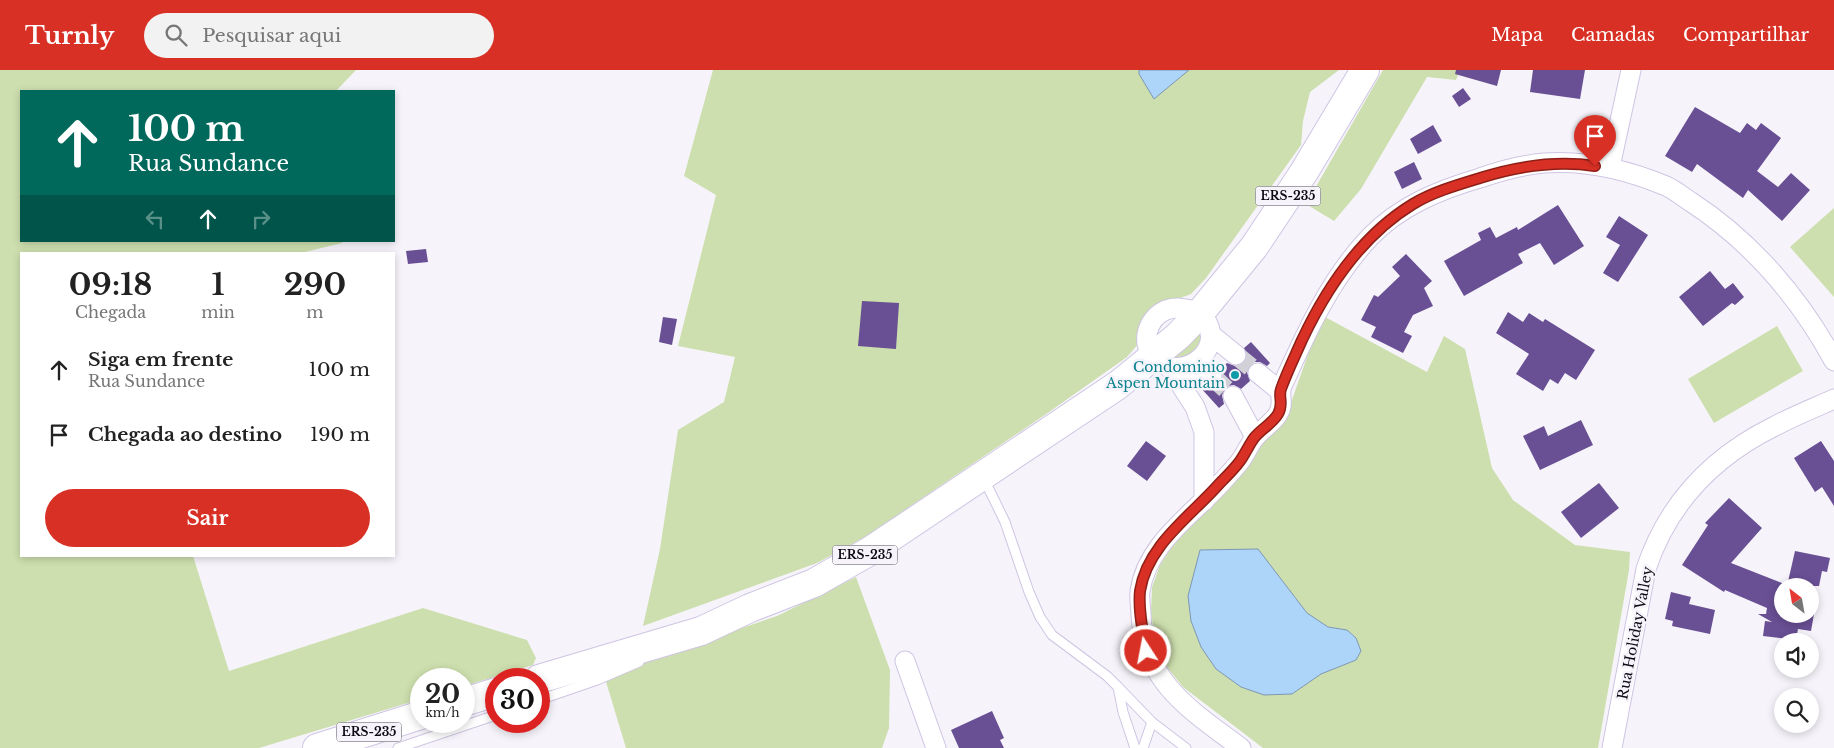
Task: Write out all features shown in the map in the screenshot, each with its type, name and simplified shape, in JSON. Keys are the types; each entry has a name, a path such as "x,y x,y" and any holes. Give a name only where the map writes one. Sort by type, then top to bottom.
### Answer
{"main road":[{"name":"ERS-235","path":"550,676 701,630 814,583 870,552 1118,385 1169,364 1178,336 1205,324 1304,172 1365,70"},
{"name":"ERS-235","path":"317,748 410,719"}],"street":[{"path":"1610,168 1631,70"},
{"path":"1241,748 1188,708 1158,674 1146,651 1140,591 1157,550 1240,462 1255,437 1278,414 1282,402 1280,391 1302,340 1320,307 1353,257 1389,219 1415,203 1448,188 1510,168 1544,163 1580,163 1610,168 1667,187 1717,219 1745,244 1782,285 1834,361"},
{"path":"1205,324 1236,355"},
{"path":"1169,364 1212,376"},
{"path":"1169,364 1195,407 1204,432 1204,501"},
{"path":"1258,373 1280,391"},
{"path":"1233,396 1255,437"},
{"name":"Rua Holiday Valley","path":"1612,748 1646,569 1654,546 1669,519 1701,478 1722,458 1774,426 1834,399"},
{"path":"905,661 936,748"}],"lane":[{"path":"983,477 1005,522 1029,592 1040,617 1052,635 1107,676 1152,722 1186,748"},
{"path":"550,696 597,680 654,656 701,630"},
{"path":"1118,687 1123,712 1135,748"},
{"path":"398,748 485,719"},
{"path":"1143,748 1152,722"}],"green space":[{"path":"0,70 356,70 337,90 20,90 20,242 342,242 305,252 20,252 20,557 193,557 229,671 423,608 527,640 536,658 533,665 523,668 485,668 485,680 475,683 475,668 410,668 410,702 259,748 0,748"},
{"path":"713,70 1139,70 1139,74 1168,87 1189,70 1339,70 1310,92 1303,121 1301,145 1206,278 1191,294 1162,305 1139,343 1127,357 865,537 817,563 643,626 660,549 678,430 724,402 735,357 678,346 716,195 684,176"},
{"path":"1383,70 1460,70 1456,80 1427,77 1361,189 1334,221 1306,204"},
{"path":"1834,208 1834,297 1790,247"},
{"path":"1325,317 1427,372 1444,336 1465,349 1492,468 1513,500 1575,545 1630,552 1629,570 1598,748 1263,748 1183,687 1166,666 1156,644 1151,613 1152,587 1160,565 1177,539 1245,465 1288,411 1311,346","holes":["1292,594 1307,613 1328,627 1347,630 1356,638 1361,651 1356,660 1321,674 1292,694"]},
{"path":"1777,326 1803,371 1714,423 1688,379"},
{"path":"1200,328 1200,345 1189,358 1167,359"},
{"path":"856,577 890,670 889,728 882,748 626,748 604,675 777,616"}],"water":[{"path":"1139,70 1189,70 1154,99 1139,74"},
{"path":"1258,549 1307,613 1328,627 1347,630 1356,638 1361,651 1356,660 1321,674 1292,694 1264,695 1241,687 1216,669 1201,647 1191,621 1188,596 1200,550"}],"building":[{"path":"1456,70 1501,70 1497,86 1455,74"},
{"path":"1533,70 1585,70 1580,99 1530,92"},
{"path":"1463,88 1471,99 1459,107 1452,96"},
{"path":"1695,107 1740,133 1747,123 1756,130 1761,123 1781,138 1757,171 1778,187 1791,173 1810,190 1782,221 1748,190 1743,198 1697,164 1692,172 1665,156"},
{"path":"1433,125 1442,141 1418,154 1410,139"},
{"path":"1414,162 1422,179 1402,189 1394,172"},
{"path":"1558,205 1584,246 1554,265 1540,243 1518,254 1523,263 1464,296 1444,261 1481,240 1478,233 1490,227 1496,238 1517,227 1518,230"},
{"path":"1619,216 1648,235 1618,282 1603,273 1620,245 1606,237"},
{"path":"426,249 428,262 408,264 406,251"},
{"path":"1406,254 1432,281 1424,288 1433,306 1413,315 1404,332 1412,336 1403,353 1371,337 1376,327 1361,320 1374,295 1378,297 1400,276 1392,267"},
{"path":"1710,271 1725,289 1733,283 1744,297 1735,305 1732,303 1703,326 1679,297"},
{"path":"862,301 899,303 896,349 858,346"},
{"path":"1508,312 1523,322 1529,313 1543,322 1545,319 1595,350 1576,380 1565,373 1558,384 1550,379 1543,391 1516,374 1529,354 1496,333"},
{"path":"663,317 677,319 672,345 659,342"},
{"name":"Condominio Aspen Mountain","path":"1251,342 1270,363 1267,366 1260,362 1254,362 1247,372 1250,381 1241,389 1234,385 1227,386 1222,395 1224,404 1219,408 1200,387 1202,385 1214,387 1219,384 1223,379 1220,369 1227,363 1235,366 1244,362 1247,356 1244,348"},
{"path":"1581,420 1593,445 1540,470 1523,436 1544,426 1548,436"},
{"path":"1146,441 1166,456 1147,481 1127,466"},
{"path":"1821,441 1834,461 1834,506 1822,487 1815,492 1794,458"},
{"path":"1599,483 1619,508 1581,538 1561,512"},
{"path":"1729,498 1762,528 1731,563 1774,580 1774,623 1812,623 1811,631 1798,629 1797,633 1774,633 1774,637 1763,636 1765,621 1772,622 1758,614 1766,614 1767,608 1725,590 1724,592 1682,565 1708,525 1705,523"},
{"path":"1795,551 1830,558 1827,572 1822,571 1819,586 1819,578 1789,578"},
{"path":"1671,592 1691,597 1689,604 1715,610 1710,634 1672,626 1673,621 1665,619"},
{"path":"992,711 1004,738 1000,740 1004,748 959,748 951,730"}],"tunnel":[{"path":"1236,355 1258,373"},
{"path":"1212,376 1233,396"}],"place":[{"name":"Condominio Aspen Mountain","path":"1235,375"}],"route":[{"path":"1146,651 1140,591 1157,550 1240,462 1255,437 1278,414 1282,402 1280,391 1302,340 1330,291 1353,257 1371,236 1389,219 1415,203 1448,188 1510,168 1544,163 1580,163 1595,166"}]}
